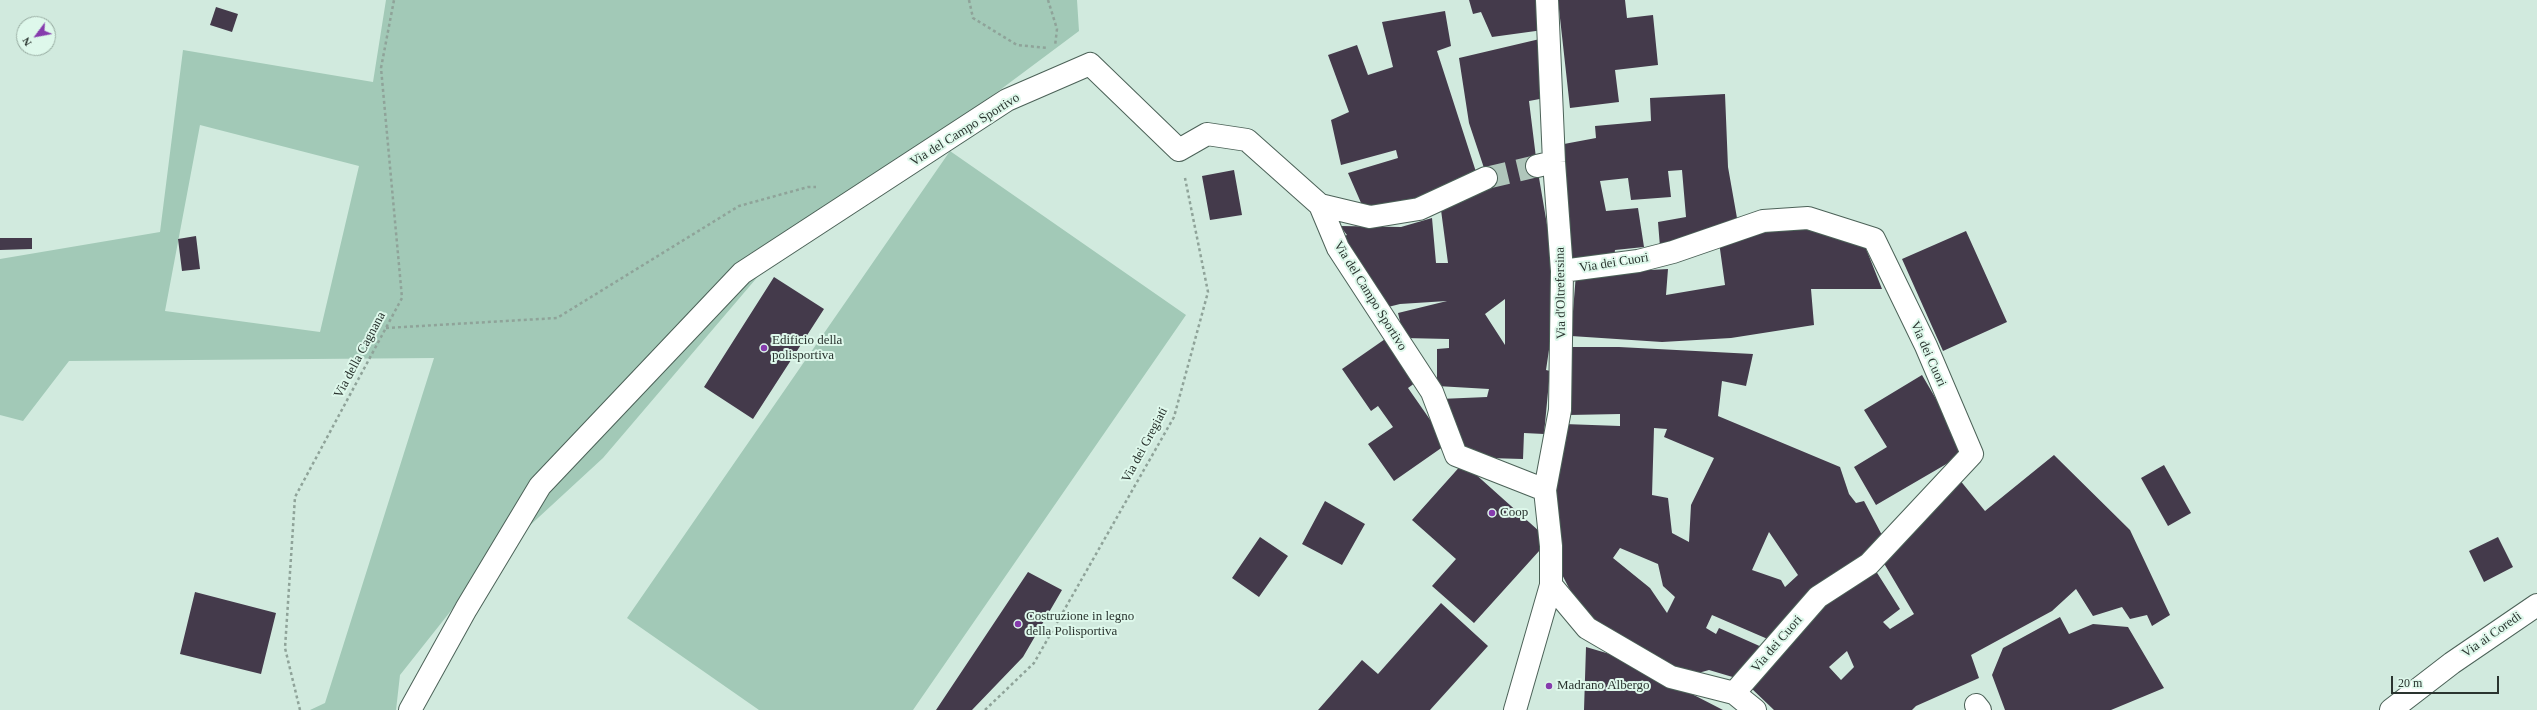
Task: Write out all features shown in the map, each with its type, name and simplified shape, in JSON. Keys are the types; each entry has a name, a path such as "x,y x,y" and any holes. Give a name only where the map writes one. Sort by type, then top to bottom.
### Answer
{"street":[{"name":"Via d'Oltrefersina","path":"1515,710 1551,585 1551,546 1545,490 1560,410 1562,271 1546,164 1547,0"},
{"name":"Via del Campo Sportivo","path":"410,710 466,609 540,486 742,273 1007,100 1090,64 1179,150 1207,134 1246,140 1320,205 1338,248 1432,392 1456,455 1545,490"},
{"path":"1320,205 1370,217 1384,215 1419,209 1486,178"},
{"name":"Via dei Cuori","path":"1562,271 1638,261 1673,252 1763,221 1808,218 1874,240 1926,346 1972,454 1869,564 1818,597 1734,692"},
{"path":"1551,585 1587,628 1671,677 1734,692 1755,710"},
{"name":"Via ai Coredi","path":"2391,710 2452,663 2537,605"}],"path":[{"name":"Via della Cagnana","path":"300,710 285,648 295,497 402,298 381,68 394,0"},
{"path":"969,0 973,18 1016,45 1054,49 1057,28 1048,0"},
{"name":"Via dei Gregiati","path":"985,710 1034,663 1174,417 1208,292 1179,150"},
{"path":"386,328 557,318 739,206 808,187 824,188"}],"green space":[{"path":"386,0 1077,0 1079,31 772,260 603,458 488,564 400,675 396,710 310,710 325,703 434,358 69,361 23,421 0,415 0,259 160,232 183,50 373,82","holes":["200,125 359,166 320,332 165,311"]},
{"path":"950,151 1186,315 913,710 759,710 627,618"}],"building":[{"path":"1469,0 1543,0 1543,30 1492,37 1481,12 1473,14"},
{"path":"1558,0 1625,0 1627,18 1653,15 1658,65 1615,70 1619,102 1570,108"},
{"path":"216,7 238,14 232,32 210,25"},
{"path":"1445,11 1451,46 1437,51 1477,175 1411,203 1365,212 1348,173 1398,158 1396,150 1341,165 1331,120 1349,112 1328,55 1357,45 1368,75 1393,67 1382,22"},
{"path":"1544,38 1545,98 1529,101 1537,166 1552,254 1550,343 1546,370 1550,371 1544,434 1524,433 1523,459 1488,458 1460,450 1440,399 1487,397 1489,389 1437,386 1437,349 1449,348 1449,339 1404,338 1398,313 1447,301 1400,304 1384,308 1342,237 1347,235 1340,226 1401,227 1432,218 1436,263 1448,263 1441,210 1485,171 1469,123 1459,58","holes":["1505,299 1505,345 1485,314"]},
{"path":"1725,94 1728,167 1737,218 1660,247 1658,222 1686,217 1682,170 1668,171 1671,197 1631,200 1628,178 1600,181 1606,211 1638,208 1644,247 1615,250 1614,259 1569,262 1564,144 1596,138 1595,126 1651,121 1650,98"},
{"path":"1234,170 1242,215 1210,220 1202,176"},
{"path":"1806,224 1865,246 1882,289 1811,289 1814,325 1731,338 1662,342 1571,336 1576,274 1668,269 1666,295 1725,285 1719,242"},
{"path":"1966,231 2007,322 1943,351 1902,259"},
{"path":"196,236 200,269 182,271 178,239"},
{"path":"0,238 32,238 32,249 0,250"},
{"name":"Edificio della polisportiva","path":"774,277 824,309 753,419 704,387"},
{"path":"1388,337 1419,380 1408,388 1447,444 1394,481 1368,444 1393,427 1378,406 1371,411 1342,369"},
{"path":"1567,347 1619,347 1753,354 1746,386 1722,381 1718,416 1840,467 1849,494 1856,503 1864,501 1883,537 1770,640 1712,615 1706,628 1716,634 1719,628 1764,648 1736,678 1709,670 1691,675 1597,625 1570,590 1554,559 1553,512 1564,424 1620,426 1620,414 1569,415","holes":["1654,428 1667,429 1664,437 1714,458 1691,505 1689,542 1672,533 1668,498 1652,495","1769,532 1798,575 1785,587 1781,580 1752,570","1620,548 1658,564 1663,586 1675,597 1667,613 1650,588 1613,558"]},
{"path":"1922,375 1967,452 1876,505 1854,467 1887,447 1864,410"},
{"path":"2054,455 2130,530 2170,615 2152,626 2147,615 2130,619 2122,607 2093,616 2076,589 2052,611 1971,655 1979,678 1916,706 1912,710 1774,710 1750,687 1804,622 1874,568 1900,609 1883,622 1890,629 1914,614 1882,560 1959,479 1985,511","holes":["1847,651 1854,667 1841,680 1829,667"]},
{"path":"1463,463 1549,540 1474,623 1432,586 1456,559 1412,520"},
{"path":"2164,465 2191,513 2168,526 2141,478"},
{"path":"1325,501 1365,524 1342,565 1302,544"},
{"path":"1260,537 1288,556 1259,597 1232,578"},
{"path":"2498,537 2513,567 2484,582 2469,551"},
{"name":"Costruzione in legno della Polisportiva","path":"1028,572 1062,590 1023,657 972,710 936,710"},
{"path":"195,592 276,613 261,674 180,654"},
{"path":"1441,603 1488,646 1430,710 1318,710 1362,660 1378,674"},
{"path":"2060,617 2069,634 2093,624 2128,627 2164,688 2111,710 2005,710 1992,675 2003,648"},
{"path":"1586,647 1620,657 1723,710 1584,710"}],"tunnel":[{"path":"1486,178 1537,166"}],"place":[{"name":"Edificio della polisportiva","path":"764,348"},
{"name":"Coop","path":"1492,513"},
{"name":"Costruzione in legno della Polisportiva","path":"1018,624"},
{"name":"Madrano Albergo","path":"1549,686"}]}
